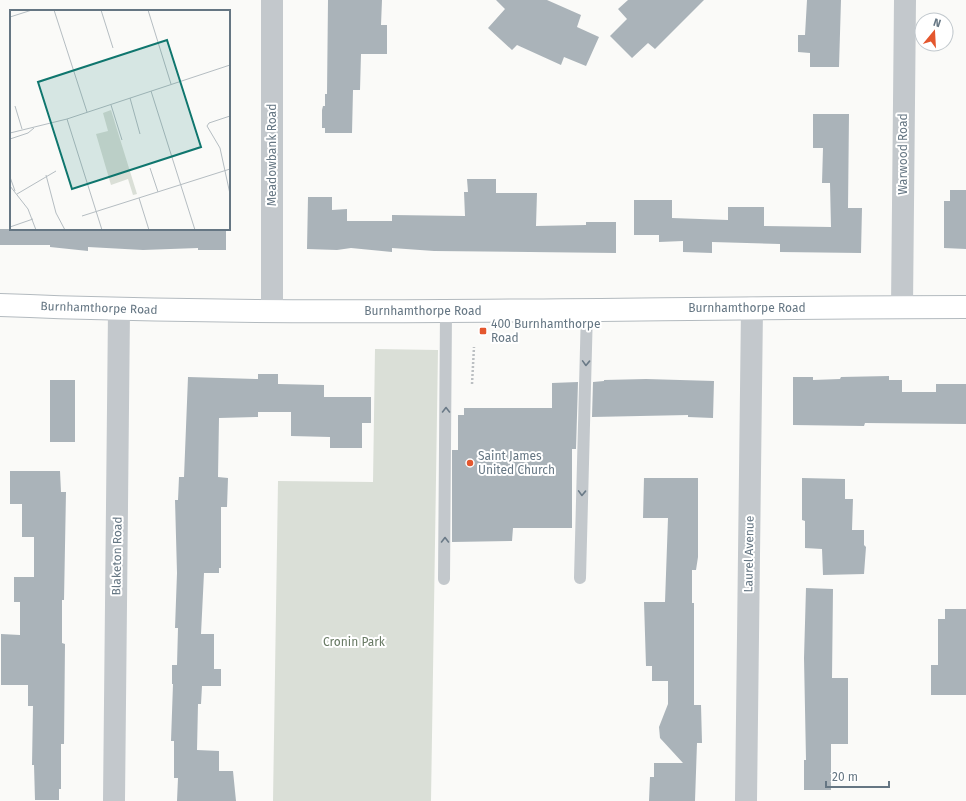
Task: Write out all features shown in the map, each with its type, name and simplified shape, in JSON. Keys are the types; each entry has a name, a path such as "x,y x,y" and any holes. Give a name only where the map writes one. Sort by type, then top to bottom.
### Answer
{"main road":[{"name":"Burnhamthorpe Road","path":"0,305 119,310 446,312 966,307"}],"street":[{"name":"Meadowbank Road","path":"272,0 272,310"},
{"name":"Warwood Road","path":"902,307 905,0"},
{"name":"Laurel Avenue","path":"746,801 752,308"},
{"name":"Blaketon Road","path":"114,801 119,310"}],"lane":[{"path":"580,578 587,310"},
{"path":"444,579 446,312"}],"path":[{"path":"472,384 474,347"}],"green space":[{"name":"Cronin Park","path":"375,349 438,350 431,801 273,801 278,481 373,482"}],"building":[{"path":"328,0 382,0 381,25 387,25 387,54 361,54 360,90 353,90 352,133 325,133 325,128 322,128 322,110 323,106 325,106 325,94 327,94"},
{"path":"496,0 547,0 581,15 577,27 599,37 586,66 564,57 561,65 517,45 512,50 488,28 505,9"},
{"path":"628,0 704,0 655,49 648,43 632,58 610,36 627,19 618,9"},
{"path":"807,0 841,0 839,67 810,67 810,53 798,52 798,35 805,35"},
{"path":"813,114 849,114 848,208 862,208 861,253 780,252 780,244 712,242 712,253 683,252 683,241 659,242 659,235 634,235 634,200 672,200 672,218 728,220 728,207 764,207 764,226 831,227 830,183 822,183 823,148 813,148"},
{"path":"467,179 496,179 496,193 537,193 536,226 586,225 586,222 616,222 616,253 434,251 392,248 392,252 351,248 337,250 307,249 308,197 332,197 332,210 347,209 347,221 392,221 392,215 465,216 464,192 468,192"},
{"path":"950,190 966,190 966,249 944,248 944,201 950,201"},
{"path":"0,229 226,230 226,250 198,250 198,248 143,250 88,247 88,251 50,247 50,245 0,245"},
{"path":"258,374 278,374 278,384 324,385 324,397 371,397 371,423 362,423 362,448 330,448 330,437 291,436 291,412 258,412 258,417 219,418 218,477 228,478 227,507 221,507 221,568 219,568 219,573 204,573 201,634 214,634 214,669 221,669 221,686 202,686 201,704 198,704 197,750 219,751 219,771 233,771 236,801 177,801 178,778 174,778 174,741 171,741 173,684 172,665 177,665 178,628 175,628 177,573 175,500 178,500 179,477 184,477 188,377 258,379"},
{"path":"889,376 889,380 902,380 902,392 936,392 936,384 966,384 966,424 865,423 864,426 793,425 793,377 813,377 813,380 840,379 841,377"},
{"path":"646,379 714,381 713,418 688,417 688,415 592,417 593,382 604,380"},
{"path":"50,380 75,380 75,442 50,442"},
{"name":"Saint James United Church","path":"578,382 576,449 572,449 572,528 513,528 512,541 452,542 452,450 458,450 458,415 464,415 464,408 552,408 552,383"},
{"path":"10,471 60,471 61,492 66,492 64,600 62,600 62,643 65,644 64,744 61,744 61,789 59,789 59,800 35,800 34,765 32,765 33,706 28,706 28,685 1,685 1,634 20,635 20,602 14,602 14,577 34,577 34,537 22,537 22,504 10,504"},
{"path":"644,478 698,478 698,557 696,570 692,570 692,603 694,603 694,705 701,705 702,743 697,743 695,801 649,801 650,777 654,777 654,763 683,763 660,738 659,727 668,704 668,681 652,681 652,666 646,666 644,602 665,602 668,518 643,518"},
{"path":"802,478 845,479 845,499 853,499 852,530 864,530 864,545 866,547 864,574 823,575 822,549 805,548 805,521 802,520"},
{"path":"806,588 833,589 832,678 848,678 848,744 831,744 831,790 804,790 804,760 806,760 804,658"},
{"path":"945,609 966,609 966,695 931,695 931,665 938,665 938,619 945,619"}],"place":[{"name":"400 Burnhamthorpe Road","path":"483,331"},
{"name":"Saint James United Church","path":"470,463"}]}
